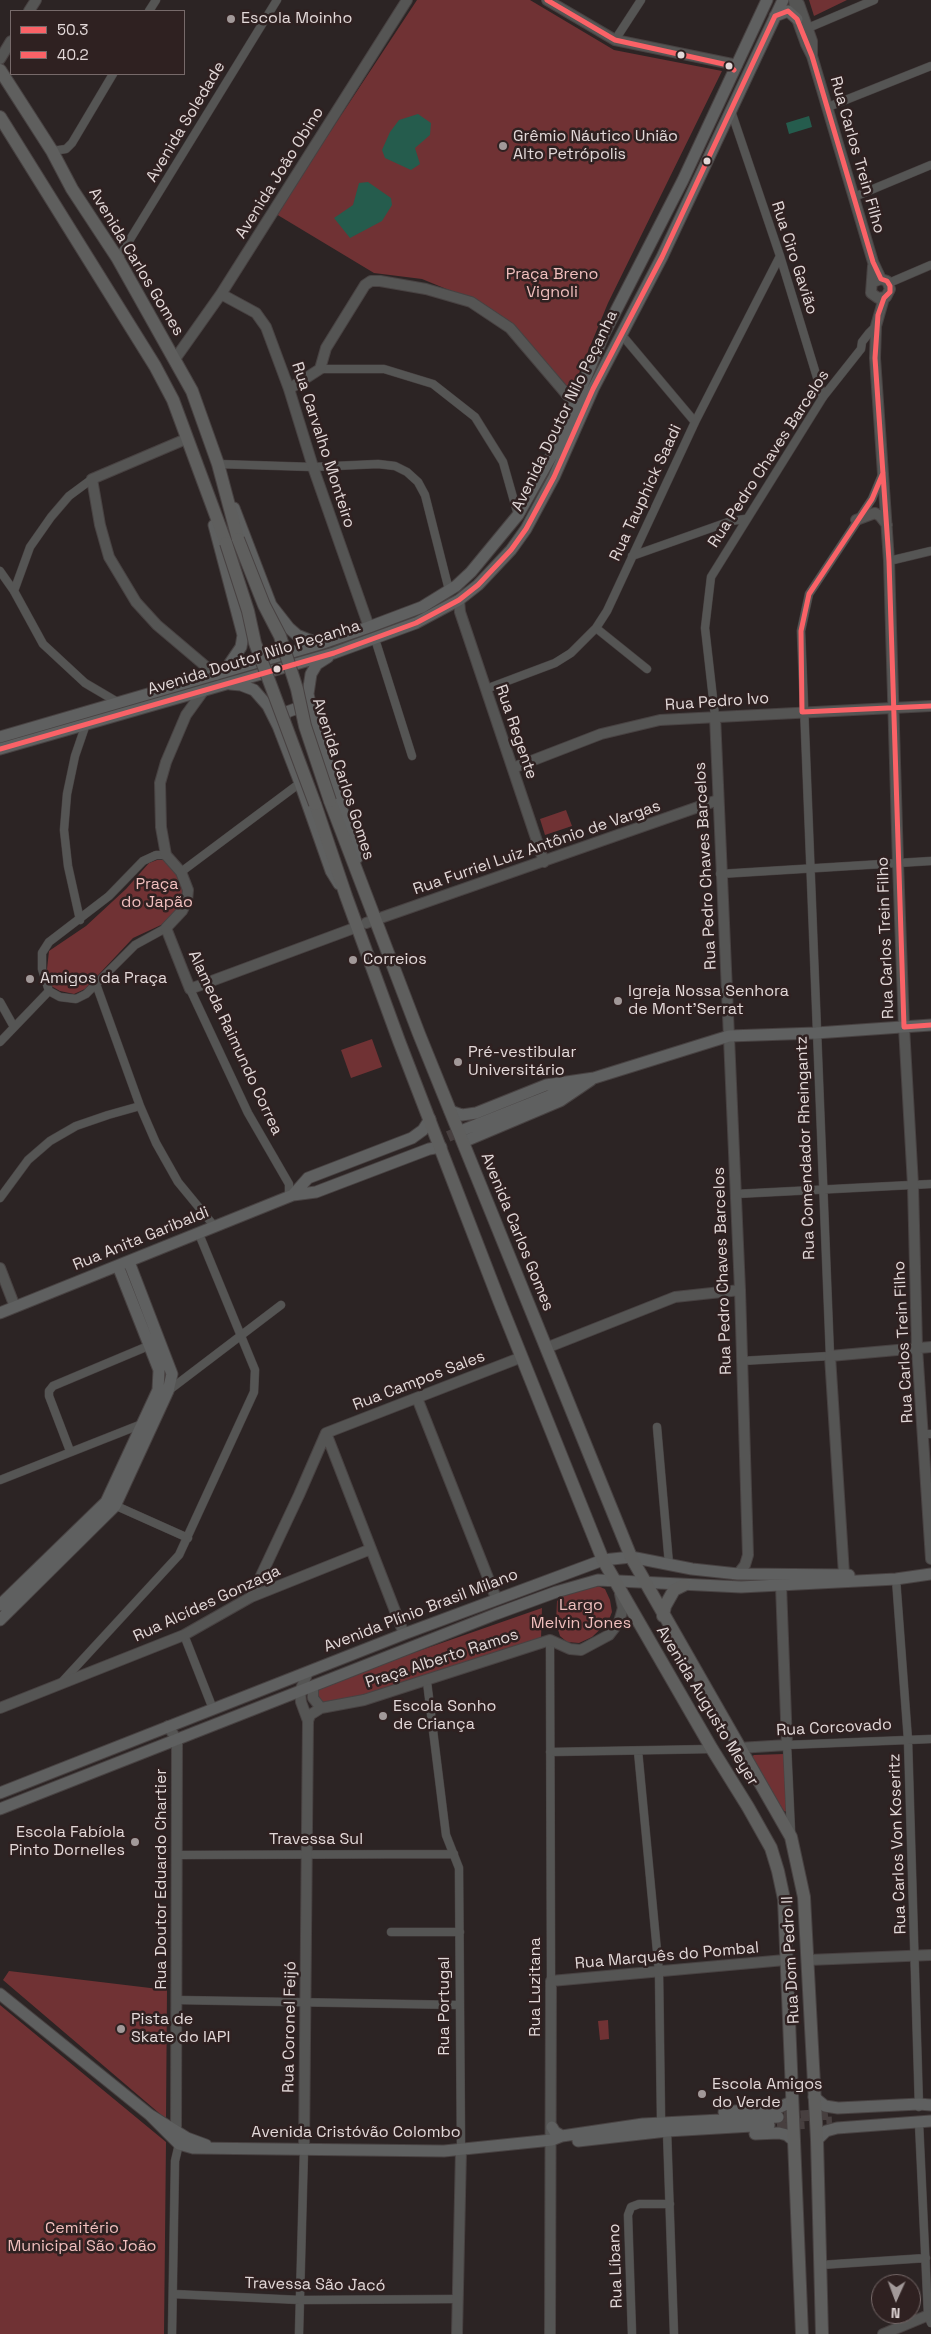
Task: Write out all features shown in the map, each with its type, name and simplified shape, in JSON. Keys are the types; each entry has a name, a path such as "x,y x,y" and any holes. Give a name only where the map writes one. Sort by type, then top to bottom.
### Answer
{"main road":[{"name":"Avenida Doutor Nilo Peçanha","path":"0,750 204,690 222,677 422,607 452,588 478,565 518,515 558,444 604,334 683,180 733,67 767,0"},
{"name":"Avenida Doutor Nilo Peçanha","path":"0,737 119,703 222,677 334,653 416,623 457,605 511,550 540,503 621,334 659,262 783,0"},
{"path":"774,16 788,11 797,19"},
{"name":"Avenida Carlos Gomes","path":"0,70 52,152 72,189 118,259 192,391 223,480 238,539 264,605 280,636 297,689 305,726 330,801 365,892"},
{"name":"Avenida Carlos Gomes","path":"0,116 155,366 173,400 226,544 248,610 255,643 316,804 346,896"},
{"path":"574,403 578,409 576,429"},
{"name":"Avenida Carlos Gomes","path":"223,480 271,605 297,635 320,644"},
{"name":"Avenida Carlos Gomes","path":"207,494 239,615 243,641 222,677 254,690 268,706 278,726 331,871 366,924 463,1136 546,1348 631,1557 644,1582"},
{"path":"518,515 520,518 525,519 534,505 540,503"},
{"path":"239,615 256,614 271,605"},
{"name":"Avenida Carlos Gomes","path":"334,653 317,664 311,674 308,694 312,713 340,799 365,892 366,924 437,1145 603,1560 617,1586"},
{"path":"278,726 287,712 302,710 312,713"},
{"path":"450,1111 462,1115 476,1113 546,1085 594,1078 729,1036 816,1033 931,1025"},
{"path":"463,1136 560,1101 594,1078"},
{"name":"Rua Anita Garibaldi","path":"291,1196 308,1178 412,1138 424,1130 430,1119"},
{"name":"Rua Anita Garibaldi","path":"0,1312 291,1196 316,1192 437,1145"},
{"path":"2,1612 111,1504 168,1392 172,1374 155,1343 123,1264"},
{"path":"111,1504 142,1424 158,1390 160,1380 155,1343"},
{"name":"Avenida Plínio Brasil Milano","path":"0,1793 496,1598 603,1560 631,1557 738,1574 844,1574 870,1580"},
{"name":"Avenida Plínio Brasil Milano","path":"0,1810 556,1592 598,1580 617,1586 644,1582 741,1587 896,1579 931,1574"},
{"name":"Avenida Augusto Meyer","path":"644,1582 791,1837"},
{"path":"663,1616 665,1606 674,1590 684,1585"},
{"name":"Avenida Augusto Meyer","path":"617,1586 771,1848"},
{"name":"Rua Dom Pedro II","path":"791,1837 804,1896 808,1960 822,2334"},
{"name":"Rua Dom Pedro II","path":"771,1848 784,1899 785,1960 802,2334"},
{"name":"Avenida Cristóvão Colombo","path":"0,1994 150,2115 176,2132 203,2144 220,2148"},
{"path":"814,2097 825,2106 838,2108 931,2107"},
{"name":"Avenida Cristóvão Colombo","path":"557,2138 561,2142 604,2138 780,2108 791,2102"},
{"path":"919,2107 832,2118 931,2119"},
{"name":"Avenida Cristóvão Colombo","path":"150,2115 179,2144 193,2148 461,2150 557,2138 643,2124 664,2127 779,2133 787,2135 794,2141"},
{"path":"816,2140 826,2131 837,2128 918,2124 931,2119"},
{"path":"664,2127 778,2121"},
{"path":"552,2127 557,2138"}],"street":[{"name":"Avenida Soledade","path":"118,259 277,0"},
{"name":"Avenida João Obino","path":"175,359 221,294 407,0"},
{"path":"547,0 615,40 733,67"},
{"path":"615,40 641,0"},
{"name":"Rua Carlos Trein Filho","path":"796,0 797,19 812,56 882,288 876,326 876,342 889,561 904,1027 913,1185 917,1348 927,1434 931,1560"},
{"name":"Rua Carlos Trein Filho","path":"796,0 808,28 812,42 812,56"},
{"path":"808,28 874,0"},
{"path":"0,59 10,43"},
{"path":"828,107 931,66"},
{"path":"52,152 66,149 72,143 112,75"},
{"name":"Rua Ciro Gavião","path":"731,111 780,256 823,397"},
{"path":"724,125 737,127"},
{"path":"854,197 931,165"},
{"name":"Rua Tauphick Saadi","path":"486,689 555,663 571,653 596,628 607,611 695,422 780,256"},
{"path":"882,288 931,265"},
{"path":"320,369 326,348 365,285 371,281 426,288 471,302 510,328 574,403"},
{"name":"Rua Carvalho Monteiro","path":"221,294 256,313 266,327 289,389 313,467 369,627"},
{"name":"Rua Pedro Chaves Barcelos","path":"861,349 862,342 876,326"},
{"path":"621,334 695,422"},
{"name":"Rua Pedro Chaves Barcelos","path":"738,1574 745,1565 748,1555 740,1290 720,874 715,716 705,628 711,577 823,397 861,349 876,342"},
{"path":"289,389 320,369 384,369 433,384 476,417 503,462 518,515"},
{"path":"14,591 30,548 51,517 70,496 92,479 186,439"},
{"path":"218,464 313,467 378,464 395,466 407,472 418,482 425,495 446,576 452,588"},
{"name":"Rua Comendador Rheingantz","path":"844,1574 830,1356 802,712 801,631 809,594 856,520 872,499 883,473"},
{"path":"92,479 100,525 109,557 136,602 157,625 222,677"},
{"path":"513,492 519,496 529,496"},
{"path":"856,520 875,513 887,525"},
{"path":"632,556 732,521 746,519"},
{"path":"889,561 931,551"},
{"path":"0,571 14,591 43,644 85,683 119,703"},
{"name":"Rua Regente","path":"457,605 544,862"},
{"path":"596,628 647,669"},
{"path":"375,639 412,756"},
{"path":"166,855 156,855 143,861 109,896 49,942 42,953 45,982 49,991 60,997 76,999 86,994 135,945 166,928 182,911 187,901 188,890 181,872 166,855 161,826 160,783 166,762 186,715 204,690"},
{"path":"175,699 186,715"},
{"name":"Rua Pedro Ivo","path":"512,768 601,734 660,720 931,706"},
{"path":"80,920 68,866 64,830 67,794 73,766 86,724"},
{"path":"181,872 300,783"},
{"name":"Rua Furriel Luiz Antônio de Vargas","path":"190,990 366,924 718,800"},
{"path":"720,874 931,861"},
{"name":"Alameda Raimundo Correa","path":"166,928 190,990 248,1112 289,1184 291,1196"},
{"path":"96,984 140,1106 156,1143 178,1182 215,1227"},
{"path":"0,1042 49,991"},
{"path":"0,1002 14,1028"},
{"path":"0,1198 28,1160 50,1141 76,1126 140,1106"},
{"path":"736,1194 931,1184"},
{"path":"60,1684 179,1555 254,1392 255,1370 199,1234"},
{"path":"0,1268 15,1306"},
{"path":"546,1348 675,1297 740,1290"},
{"path":"168,1392 281,1305"},
{"path":"70,1452 49,1396 49,1390 53,1386 155,1343"},
{"path":"741,1361 830,1356 931,1347"},
{"name":"Rua Campos Sales","path":"326,1433 522,1357"},
{"path":"417,1398 496,1598"},
{"path":"0,1480 142,1424"},
{"path":"657,1427 669,1564"},
{"path":"326,1433 404,1634"},
{"path":"251,1597 326,1433"},
{"path":"111,1504 188,1538"},
{"name":"Rua Alcídes Gonzaga","path":"0,1708 184,1635 251,1597 371,1549"},
{"name":"Rua Carlos Von Koseritz","path":"896,1579 908,1740 916,1956 919,2107"},
{"name":"Rua Dom Pedro II","path":"781,1585 791,1837"},
{"path":"550,1640 570,1649 581,1650 609,1635 619,1622 623,1608 617,1586"},
{"path":"184,1635 213,1709"},
{"name":"Praça Alberto Ramos","path":"321,1708 350,1704 426,1682 550,1640"},
{"name":"Rua Luzitana","path":"550,1640 552,2127"},
{"path":"300,1691 308,1672"},
{"name":"Rua Portugal","path":"426,1682 446,1835 459,1868 461,2150 457,2334"},
{"path":"308,1721 310,1715 321,1708 313,1698 313,1687"},
{"name":"Rua Coronel Feijó","path":"299,2334 304,2149 308,1721 301,1702 300,1691"},
{"path":"168,1726 177,1740"},
{"name":"Rua Corcovado","path":"739,1748 931,1739"},
{"name":"Rua Doutor Eduardo Chartier","path":"172,2334 175,2161 179,2144 176,2132 177,1740"},
{"path":"550,1752 712,1748"},
{"path":"638,1751 659,1972 674,2334"},
{"name":"Travessa Sul","path":"177,1855 454,1854"},
{"path":"391,1932 460,1932"},
{"path":"808,1960 931,1955"},
{"name":"Rua Marquês do Pombal","path":"551,1981 785,1960"},
{"path":"176,2000 460,2005"},
{"path":"882,2334 930,2317 918,2124"},
{"path":"550,2334 557,2138"},
{"name":"Rua Líbano","path":"632,2334 628,2214 631,2207 639,2204 670,2204"},
{"path":"820,2265 926,2258"},
{"name":"Travessa São Jacó","path":"173,2294 300,2300 457,2299"}],"green space":[{"name":"Grêmio Náutico União Alto Petrópolis","path":"417,0 530,0 614,50 722,71 608,303 570,395 506,321 466,297 422,279 374,273 276,214"},
{"path":"809,0 847,0 814,16"},
{"path":"566,810 572,826 545,835 540,819"},
{"name":"Praça do Japão","path":"164,860 178,874 184,890 178,910 161,925 133,938 85,989 74,994 60,991 51,986 47,969 49,951 86,926 126,889 149,863"},
{"path":"372,1039 382,1067 351,1078 341,1050"},
{"name":"Largo Melvin Jones","path":"598,1586 605,1589 610,1600 612,1612 608,1622 592,1637 579,1643 567,1642 560,1636 556,1623 557,1601 562,1596"},
{"path":"542,1608 541,1639 350,1701 326,1704 317,1698 316,1690 321,1685"},
{"path":"784,1754 787,1812 784,1811 751,1761 751,1757 754,1755"},
{"path":"9,1971 167,1990 166,2119 3,1980"},
{"name":"Cemitério Municipal São João","path":"0,2005 166,2142 164,2334 0,2334"},
{"path":"608,2020 609,2039 600,2040 598,2021"}],"shaded area":[{"path":"418,114 431,123 430,135 415,148 420,164 411,170 385,158 382,150 390,132 399,120"},
{"path":"809,116 812,127 789,134 786,123"},
{"path":"368,182 391,198 392,205 382,221 350,238 334,218 353,205 359,183"}],"tunnel":[{"path":"433,1143 463,1130"},
{"path":"784,2117 832,2114"},
{"path":"777,2125 832,2122"}],"transit line":[{"name":"40.2","path":"547,0 615,40 728,65 734,70"},
{"name":"50.3","path":"0,749 334,653 416,623 459,600 478,585 511,550 526,529 554,477 593,389 662,257 775,16 788,11 797,19 812,56 873,262 881,279 887,281 890,286 890,292 884,298 878,315 875,358 889,561 904,1027 931,1025"},
{"name":"50.3","path":"883,473 872,499 809,594 801,631 802,712 931,706"}],"place":[{"name":"Escola Moinho","path":"231,19"},
{"name":"Grêmio Náutico União Alto Petrópolis","path":"503,146"},
{"name":"Correios","path":"353,960"},
{"name":"Amigos da Praça","path":"30,979"},
{"name":"Igreja Nossa Senhora de Mont'Serrat","path":"618,1001"},
{"name":"Pré-vestibular Universitário","path":"458,1062"},
{"name":"Escola Sonho de Criança","path":"383,1716"},
{"name":"Escola Fabíola Pinto Dornelles","path":"135,1842"},
{"name":"Pista de Skate do IAPI","path":"121,2029"},
{"name":"Escola Amigos do Verde","path":"702,2094"}],"park label":[{"name":"Praça Breno Vignoli","path":"552,284"}]}
